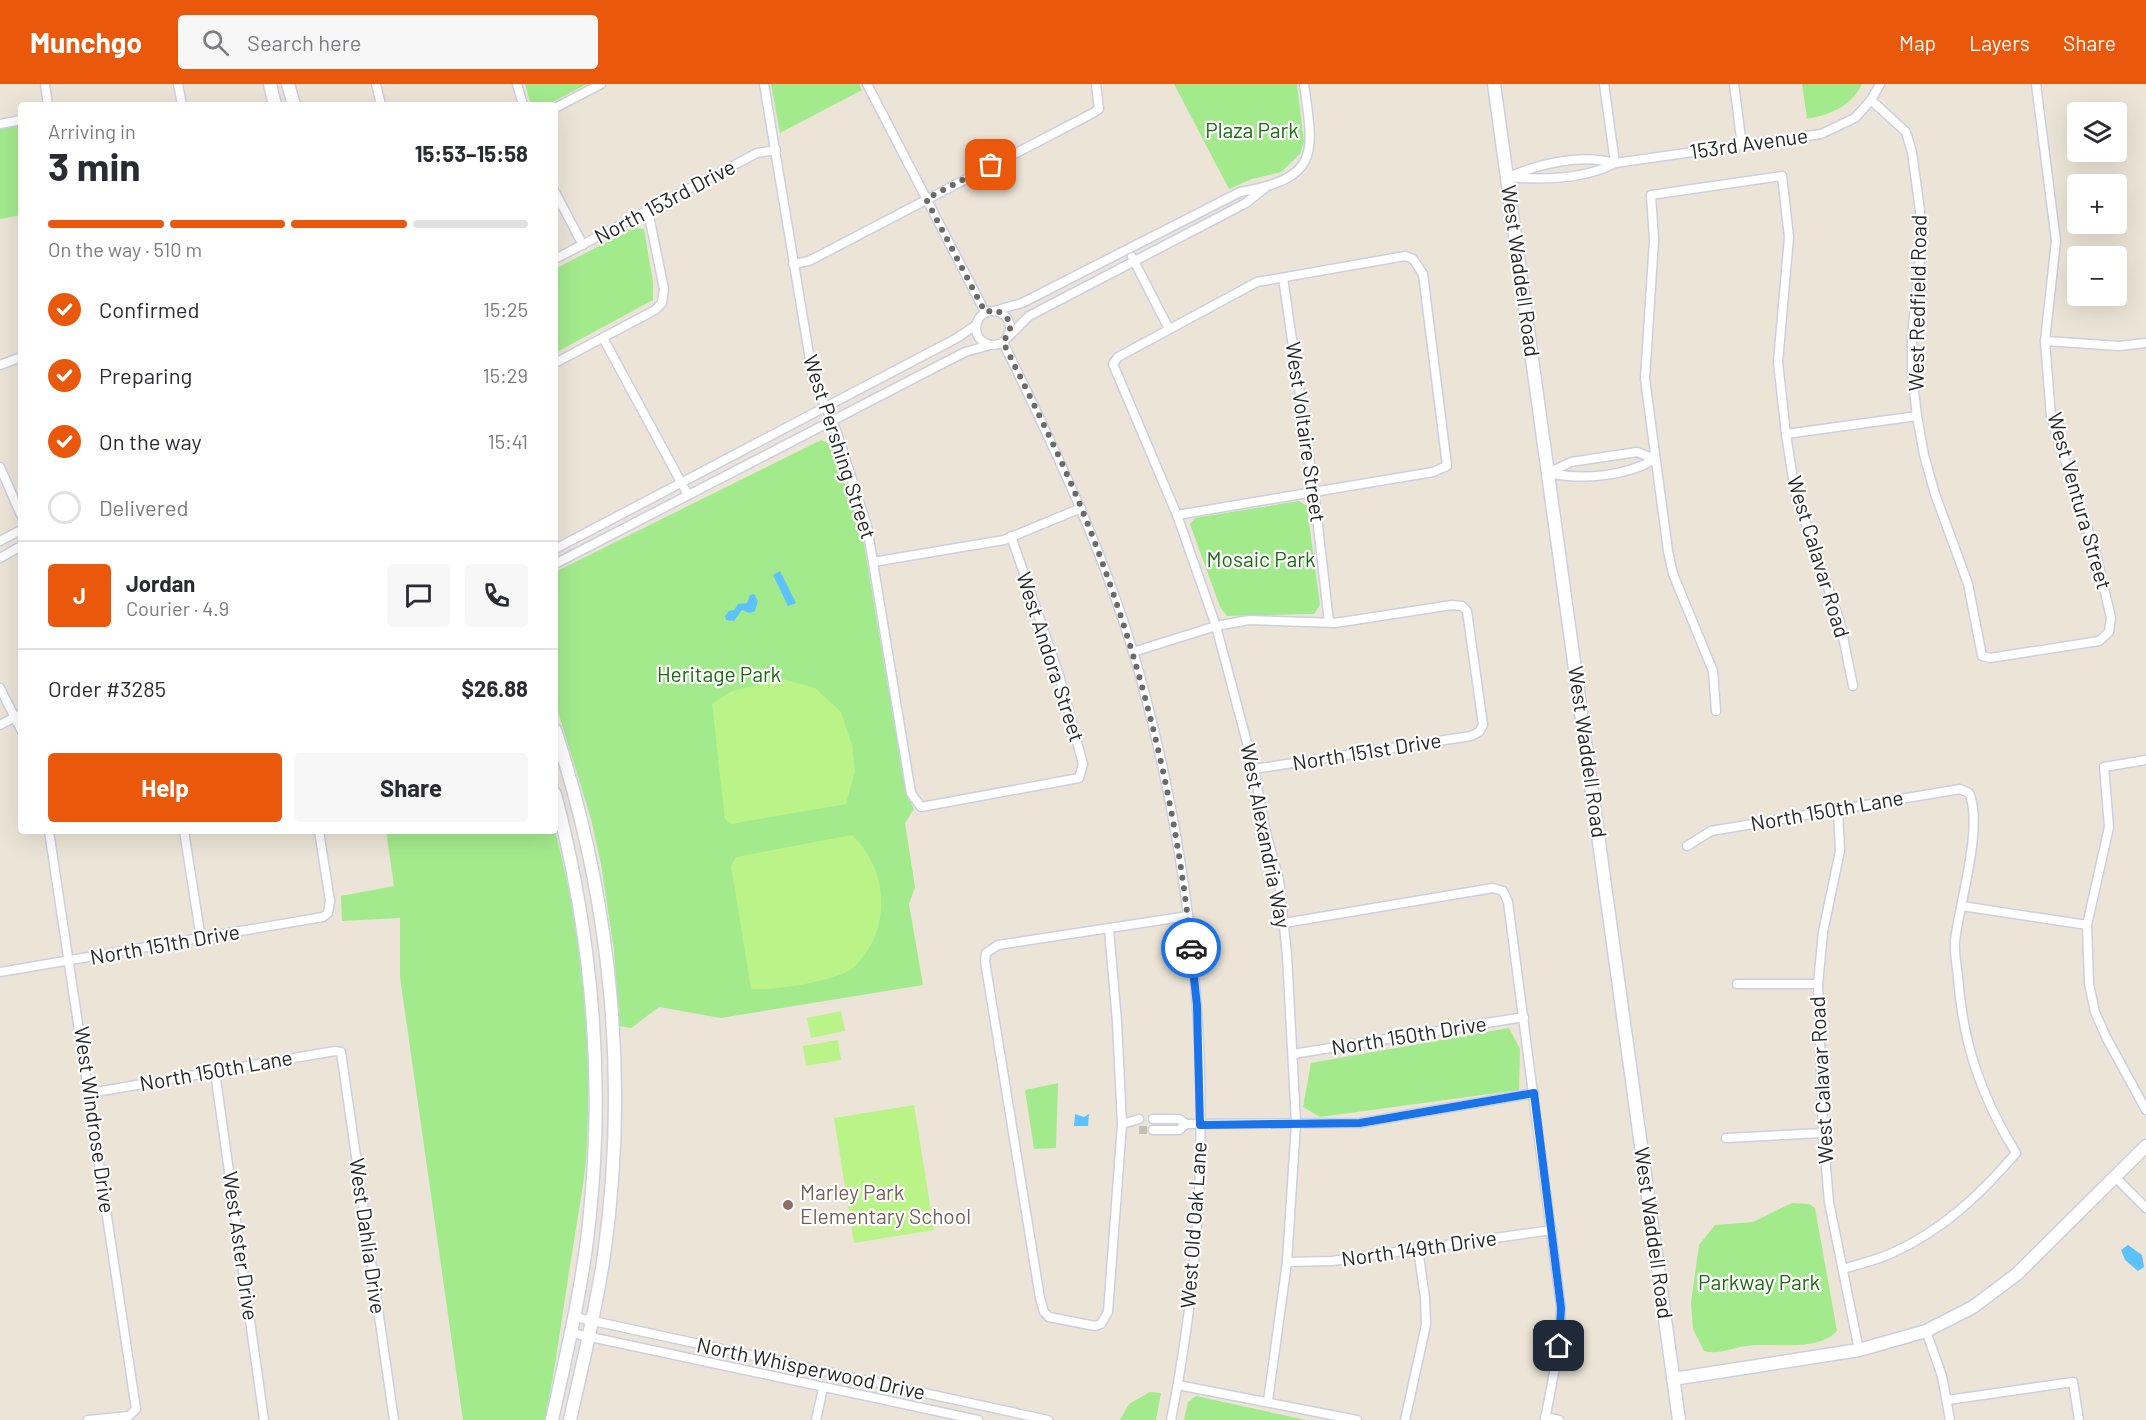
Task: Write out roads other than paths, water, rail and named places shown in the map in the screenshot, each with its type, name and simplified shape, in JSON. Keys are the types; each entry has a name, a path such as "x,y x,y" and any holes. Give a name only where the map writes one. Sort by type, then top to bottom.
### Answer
{"street":[{"path":"45,84 48,102"},
{"path":"178,84 181,102"},
{"path":"270,84 274,102"},
{"path":"288,84 293,102"},
{"path":"376,84 380,102"},
{"path":"517,84 522,102"},
{"path":"558,106 601,84"},
{"name":"West Pershing Street","path":"764,84 813,378 862,506 911,793 921,807"},
{"path":"867,84 985,312"},
{"path":"793,264 809,261 1099,109 1096,84"},
{"path":"558,562 970,349 1006,339 1029,316 1246,203 1265,188 1297,173 1310,148 1311,135 1304,84"},
{"name":"West Waddell Road","path":"1494,84 1679,1420"},
{"path":"1604,84 1615,163"},
{"path":"1734,84 1742,146"},
{"path":"1872,100 1880,84"},
{"name":"West Ventura Street","path":"1982,656 1990,658 2099,641 2109,632 2111,618 2096,554 2051,417 2045,341 2056,241 2036,84"},
{"name":"153rd Avenue","path":"1507,177 1538,180 1568,176 1600,171 1615,163 1742,146 1830,131 1855,117 1872,100"},
{"name":"West Redfield Road","path":"1872,100 1906,132 1912,152 1920,211 1921,238 1912,335 1912,374 1917,416 1924,455 1935,494 1968,584 1982,656"},
{"path":"0,124 18,121"},
{"name":"North 153rd Drive","path":"558,257 757,153 776,150"},
{"name":"153rd Avenue","path":"1507,177 1536,166 1597,158 1615,163"},
{"name":"West Calavar Road","path":"1655,459 1645,379 1654,240 1651,195 1782,176 1789,237 1778,362 1786,434 1795,492 1840,622 1854,686"},
{"path":"558,547 957,338 976,325 985,312 1022,303 1240,192 1265,188"},
{"path":"558,198 583,244"},
{"path":"558,361 655,310 662,303 664,289 648,211"},
{"path":"1128,249 1169,329 1257,282 1405,256 1413,259 1423,274 1447,466 1433,472 1177,515"},
{"name":"West Voltaire Street","path":"1283,278 1314,491 1329,622"},
{"path":"997,310 1010,321 1006,339"},
{"path":"976,325 978,335 990,345"},
{"name":"West Alexandria Way","path":"1169,329 1118,357 1113,364 1177,515 1216,626 1254,769 1265,829 1279,880 1284,923 1296,1125 1287,1262 1268,1401"},
{"path":"603,338 688,495"},
{"name":"West Old Oak Lane","path":"1006,339 1081,508 1133,652 1172,812 1188,916 1197,1006 1200,1125 1192,1276 1178,1385 1171,1420"},
{"path":"2045,341 2119,346 2146,343"},
{"path":"0,365 18,358"},
{"path":"1786,434 1917,416"},
{"path":"1548,473 1571,462 1637,452 1655,459"},
{"path":"1548,473 1574,478 1639,469 1655,459"},
{"path":"1655,459 1673,574 1713,671 1716,711"},
{"path":"0,467 18,508"},
{"path":"873,562 1004,540 1081,508"},
{"path":"0,541 18,532"},
{"name":"West Andora Street","path":"921,807 1079,778 1083,764 1059,675 1011,536"},
{"path":"0,558 18,548"},
{"name":"North 151st Drive","path":"1254,769 1471,736 1479,732 1483,725 1467,611 1462,606 1329,622"},
{"path":"1133,652 1216,626 1249,620 1329,622"},
{"path":"0,688 18,715 0,725"},
{"path":"558,740 572,784 594,876 609,970 615,1126 611,1198 604,1257 570,1420"},
{"path":"2146,760 2104,767 2109,827 2087,925 2087,965 2095,1012 2146,1110"},
{"name":"North 150th Lane","path":"1687,846 1712,831 1960,789 1969,793 1973,800 1973,836 1962,906"},
{"path":"552,1420 575,1317 592,1197 596,1069 590,972 581,910 558,807"},
{"name":"West Calavar Road","path":"1838,809 1840,851 1823,932 1818,984 1823,1133 1830,1202 1859,1350"},
{"name":"West Windrose Drive","path":"49,834 136,1409 129,1416 88,1420"},
{"path":"184,834 201,939"},
{"name":"North 151th Drive","path":"0,972 323,917 328,913 330,902 319,834"},
{"path":"1284,923 1492,888 1503,891 1508,902 1524,1017 1561,1308 1559,1346 1545,1418 1559,1420"},
{"path":"1843,1269 1891,1254 1946,1223 1986,1187 2016,1153 1985,1097 1966,1042 1955,943 1962,906 2087,925"},
{"path":"1109,929 1126,1124 1108,1312 1101,1324 1095,1326 1049,1317 1044,1312 1032,1256 985,962 986,953 998,945 1188,916"},
{"path":"1737,984 1818,984"},
{"name":"North 150th Drive","path":"1293,1054 1524,1017"},
{"name":"North 150th Lane","path":"90,1093 335,1051 341,1052"},
{"name":"West Dahlia Drive","path":"341,1052 394,1420"},
{"name":"West Aster Drive","path":"214,1072 264,1420"},
{"path":"1186,1124 1179,1130 1156,1130 1156,1119 1179,1119 1186,1124 1200,1125 1360,1123 1534,1093"},
{"path":"1126,1124 1139,1119"},
{"path":"1126,1124 1139,1130"},
{"path":"1726,1138 1823,1133"},
{"path":"1673,1379 1859,1350 1926,1331 1973,1307 2017,1274 2146,1146"},
{"path":"2114,1176 2146,1208"},
{"name":"North 149th Drive","path":"1287,1262 1332,1262 1552,1230"},
{"path":"1405,1420 1426,1325 1425,1298 1418,1249"},
{"name":"North Whisperwood Drive","path":"575,1317 1048,1420"},
{"path":"1926,1331 1942,1376 1950,1420"},
{"name":"North Whisperwood Drive","path":"572,1333 978,1420"},
{"path":"1948,1400 2073,1382 2079,1420"},
{"path":"1178,1385 1357,1420"},
{"path":"816,1420 823,1388"}],"water":[{"path":"780,571 796,603 788,606 773,575"},
{"path":"754,594 758,601 755,611 750,613 742,610 734,621 726,620 725,616 729,611 734,610 738,604 747,603 750,595"},
{"path":"1075,1114 1084,1117 1089,1114 1088,1126 1074,1126"},
{"path":"2128,1245 2142,1255 2144,1267 2138,1271 2125,1260 2121,1250"}],"tunnel":[{"path":"1139,1130 1153,1130"}],"place":[{"name":"Marley Park Elementary School","path":"788,1205"}],"park label":[{"name":"Plaza Park","path":"1252,131"},
{"name":"Mosaic Park","path":"1261,560"},
{"name":"Heritage Park","path":"719,675"},
{"name":"Parkway Park","path":"1759,1283"}]}
